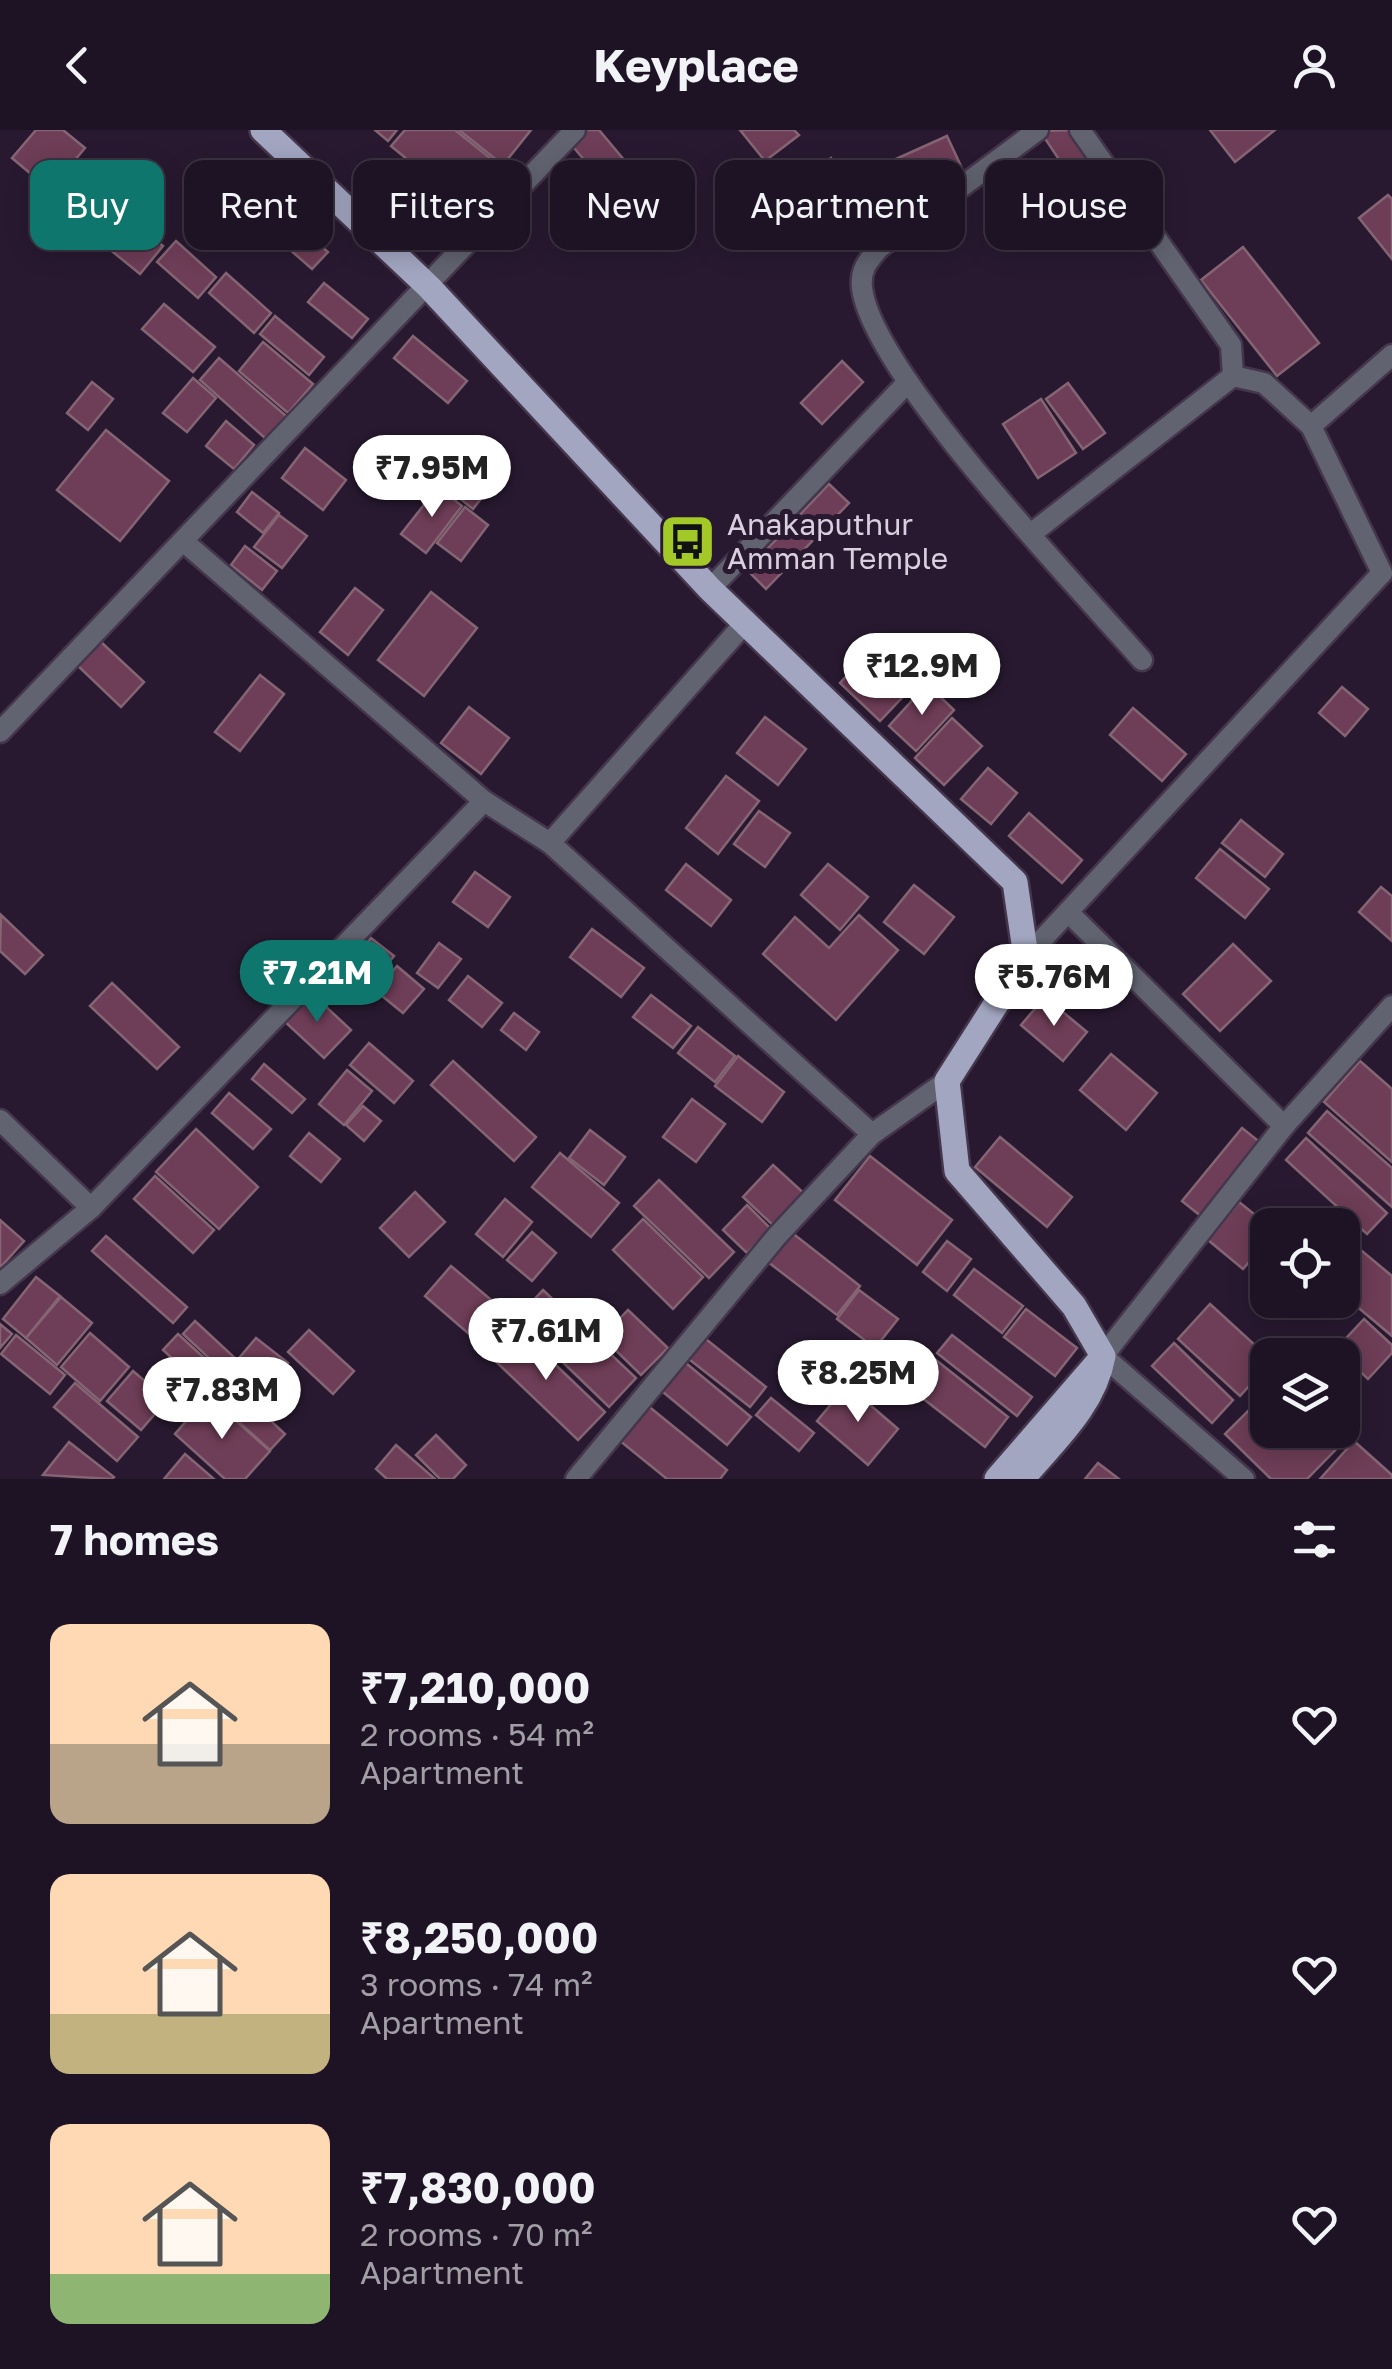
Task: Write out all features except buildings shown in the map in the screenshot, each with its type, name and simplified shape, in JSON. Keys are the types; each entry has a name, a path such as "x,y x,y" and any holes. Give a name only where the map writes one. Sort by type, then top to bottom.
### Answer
{"main road":[{"path":"263,130 429,286 710,589 1015,882 1026,956 948,1082 957,1171 1074,1306 1103,1356 1099,1380 1088,1401 1022,1479"},
{"path":"997,1479 1103,1356"}],"street":[{"path":"0,732 575,130"},
{"path":"1038,130 879,248 864,265 866,306 908,382 1142,660"},
{"path":"1080,130 1231,345 1233,376"},
{"path":"1310,426 1392,355"},
{"path":"1026,956 1382,573 1310,426 1264,382 1233,376 1032,533"},
{"path":"710,589 908,382"},
{"path":"183,541 484,801 550,843 872,1134"},
{"path":"550,843 745,623"},
{"path":"0,1284 91,1208 484,801"},
{"path":"1068,912 1284,1126"},
{"path":"1244,1479 1103,1356 1284,1126 1392,1006"},
{"path":"576,1479 777,1236 872,1134 948,1082"},
{"path":"0,1120 91,1208"}],"place":[{"name":"Anakaputhur Amman Temple","path":"688,542"}]}
